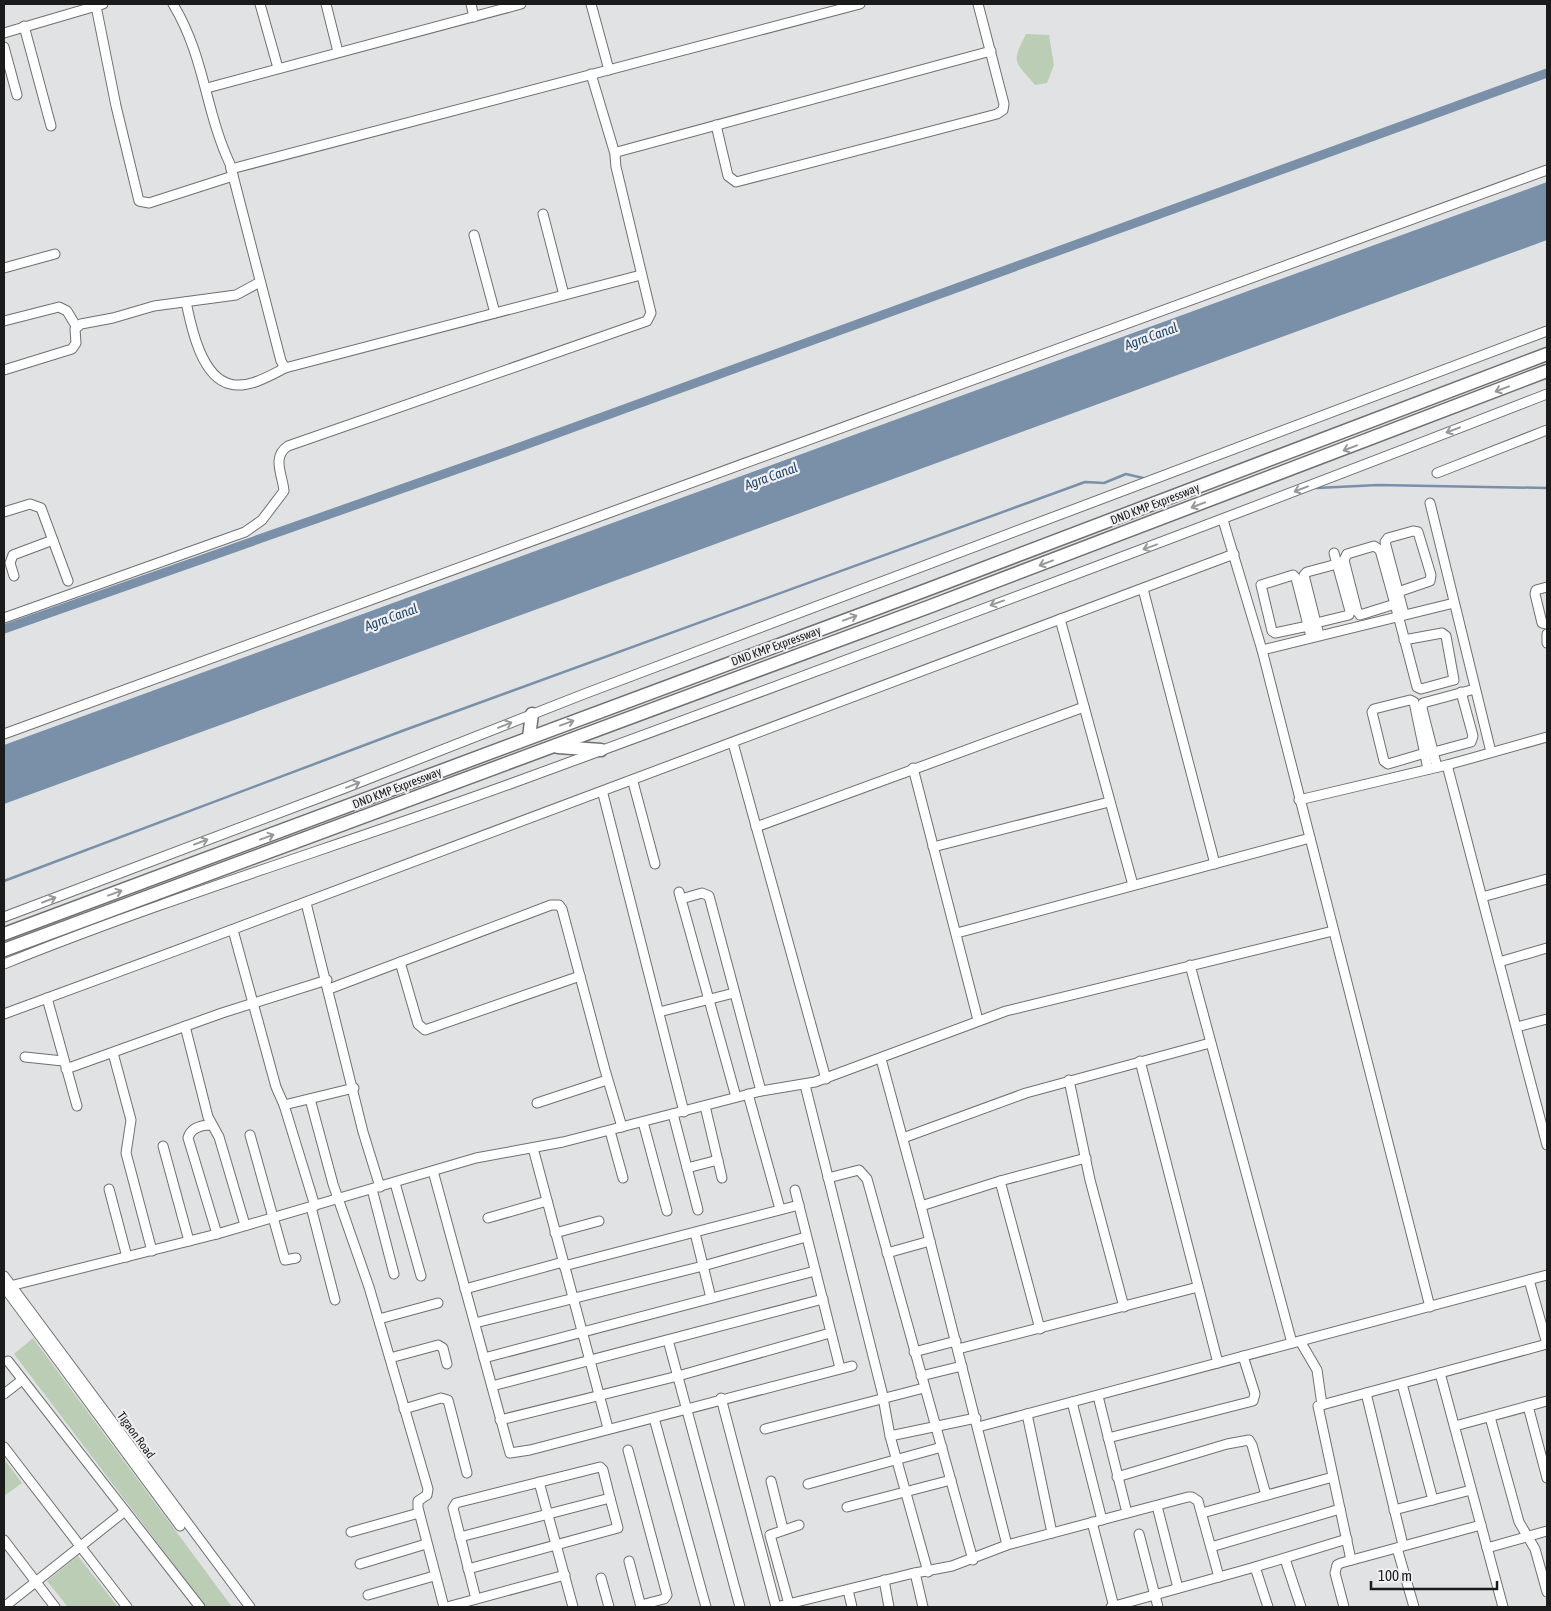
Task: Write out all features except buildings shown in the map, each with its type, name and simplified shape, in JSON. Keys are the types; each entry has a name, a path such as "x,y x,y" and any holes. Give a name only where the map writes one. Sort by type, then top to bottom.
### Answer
{"highway":[{"name":"DND KMP Expressway","path":"4,934 957,579 1547,354"},
{"name":"DND KMP Expressway","path":"4,950 554,747 1233,492 1547,371"},
{"path":"529,737 532,714"},
{"path":"554,747 601,750"}],"street":[{"path":"173,4 190,35 207,88 221,144 232,172 281,362 285,368"},
{"path":"260,4 278,68"},
{"path":"326,4 338,52"},
{"path":"471,4 474,17"},
{"path":"207,88 521,4"},
{"path":"591,4 609,70"},
{"path":"4,33 99,5 116,106 139,201 149,203 232,172 592,74 860,4"},
{"path":"716,125 728,176 736,182 997,114 1003,110 1004,104 978,4"},
{"path":"24,26 51,126"},
{"path":"4,47 17,95"},
{"path":"615,154 624,149 991,51"},
{"path":"4,618 245,532 262,520 284,491 279,462 281,452 288,446 645,322 650,318 651,313 616,167 615,154 592,74"},
{"path":"4,734 1547,170"},
{"path":"543,214 564,295"},
{"path":"474,235 495,313"},
{"path":"4,268 55,254"},
{"path":"186,302 197,347 220,380 232,385 260,381 285,368 641,275"},
{"path":"76,326 154,306 236,295 260,282"},
{"path":"4,322 59,307 67,311 76,326 76,343 72,349 4,370"},
{"path":"4,917 345,788 532,714 1547,331"},
{"path":"4,964 93,928 506,785 601,750 1222,520 1547,394"},
{"path":"1437,473 1547,430"},
{"path":"1430,503 1491,752"},
{"path":"4,512 30,504 38,506 43,512 68,581"},
{"path":"1222,520 1262,650 1430,1307"},
{"path":"1398,592 1430,581 1432,576 1418,532 1413,531 1388,538 1385,542 1398,592 1404,640 1417,687 1420,689 1454,680 1446,636 1442,633 1404,640"},
{"path":"14,576 10,563 13,555 53,540"},
{"path":"1395,604 1360,615 1357,611 1344,560 1347,554 1374,546 1380,550 1395,604 1401,615"},
{"path":"1312,624 1296,578 1293,575 1261,585 1272,631 1275,633 1312,624 1349,615 1350,611 1334,553"},
{"path":"4,1014 602,794 1234,554"},
{"path":"1315,636 1304,575 1307,572 1337,564"},
{"path":"1547,587 1536,590 1535,594 1542,623 1547,624"},
{"path":"1143,589 1215,864"},
{"path":"1262,650 1454,603"},
{"path":"1060,619 1133,885"},
{"path":"1547,634 1547,642"},
{"path":"1429,752 1422,708 1423,703 1475,689"},
{"path":"1433,768 1429,752 1414,702 1410,700 1374,709 1372,712 1384,762 1388,764 1429,752 1471,742 1473,736 1461,692"},
{"path":"756,827 1084,707"},
{"path":"1299,800 1447,765 1547,736"},
{"path":"733,743 826,1079"},
{"path":"1447,765 1547,1145"},
{"path":"913,768 978,1020"},
{"path":"632,782 655,864"},
{"path":"602,794 684,1112"},
{"path":"933,847 1109,802"},
{"path":"957,933 1310,838"},
{"path":"1482,897 1547,879"},
{"path":"736,1097 680,896 702,893 709,896 761,1091"},
{"path":"306,903 354,1088 394,1274"},
{"path":"25,1057 65,1065 112,1053 253,1002 328,984 400,962 556,904 562,908 622,1128"},
{"path":"233,930 277,1092 284,1105 313,1206 335,1300"},
{"path":"242,1607 149,1486 7,1287 217,1234 476,1158 610,1131 761,1091 805,1085 881,1059 978,1020 1029,1004 1333,931"},
{"path":"1499,962 1547,948"},
{"path":"400,962 418,1024 425,1030 580,976"},
{"path":"1190,965 1210,1043 1296,1342 1317,1370 1322,1405"},
{"path":"659,1012 734,993"},
{"path":"47,998 77,1106"},
{"path":"1516,1027 1547,1019"},
{"path":"186,1026 212,1125 222,1145 245,1225"},
{"path":"902,1138 1007,1099 1069,1080 1210,1043"},
{"path":"112,1053 131,1120 126,1153 152,1251"},
{"path":"881,1059 921,1206 1008,1545"},
{"path":"1140,1062 1218,1362"},
{"path":"537,1103 608,1080"},
{"path":"1069,1080 1086,1158 1124,1307"},
{"path":"805,1085 890,1436 928,1572"},
{"path":"284,1105 354,1088"},
{"path":"748,1094 780,1209"},
{"path":"310,1099 338,1199 379,1319 428,1489 427,1495 417,1502 434,1576 446,1607 565,1575"},
{"path":"705,1106 722,1178"},
{"path":"673,1114 698,1210"},
{"path":"642,1122 667,1210"},
{"path":"212,1125 201,1126 195,1129 188,1138 217,1234"},
{"path":"610,1131 623,1178"},
{"path":"250,1135 285,1260 296,1258"},
{"path":"163,1146 189,1241"},
{"path":"533,1148 608,1428"},
{"path":"921,1206 1000,1181 1086,1158"},
{"path":"687,1168 718,1160"},
{"path":"828,1178 859,1170 865,1174 972,1560"},
{"path":"433,1171 508,1449 514,1454 608,1428 654,1418 721,1398 852,1366"},
{"path":"1000,1181 1040,1328"},
{"path":"395,1183 421,1276"},
{"path":"109,1190 127,1257"},
{"path":"795,1190 840,1368"},
{"path":"488,1218 547,1201"},
{"path":"465,1289 695,1233 799,1204"},
{"path":"555,1233 599,1221"},
{"path":"695,1233 711,1298"},
{"path":"475,1323 703,1266 806,1237"},
{"path":"887,1254 930,1241"},
{"path":"484,1358 815,1271"},
{"path":"890,1436 936,1426 1027,1414 1547,1275"},
{"name":"Tigaon Road","path":"4,1276 7,1287 250,1607"},
{"path":"1351,1560 1318,1406 1547,1344 1528,1280"},
{"path":"914,1352 1040,1328 1198,1287"},
{"path":"492,1386 822,1299"},
{"path":"379,1319 438,1303"},
{"path":"500,1420 678,1376 830,1333"},
{"path":"668,1340 740,1607"},
{"path":"390,1358 438,1345 443,1348 447,1364"},
{"path":"1108,1438 1253,1401 1255,1394 1243,1356"},
{"path":"8,1361 200,1607"},
{"path":"921,1376 962,1366"},
{"path":"1440,1373 1503,1607"},
{"path":"4,1394 22,1380"},
{"path":"1402,1384 1433,1500"},
{"path":"765,1429 924,1388"},
{"path":"1366,1394 1394,1510 1414,1607"},
{"path":"1098,1396 1127,1513"},
{"path":"404,1409 441,1398 448,1400 467,1473"},
{"path":"721,1398 776,1607 884,1580 928,1572 972,1560 1008,1545 1192,1496 1198,1501 1219,1577"},
{"path":"1455,1426 1547,1401"},
{"path":"1072,1402 1102,1520"},
{"path":"1528,1406 1547,1478"},
{"path":"1027,1414 1052,1533"},
{"path":"1490,1417 1519,1522 1536,1549 1547,1592"},
{"path":"654,1418 706,1607"},
{"path":"1117,1477 1222,1446 1249,1440 1266,1495"},
{"path":"4,1447 127,1607"},
{"path":"808,1484 897,1461 942,1447"},
{"path":"628,1450 667,1595 664,1599 641,1606 629,1561"},
{"path":"468,1569 618,1530 600,1467 456,1503 453,1508 468,1569 476,1599"},
{"path":"1202,1513 1333,1478"},
{"path":"847,1507 951,1480"},
{"path":"539,1482 573,1607"},
{"path":"771,1482 783,1529"},
{"path":"1394,1510 1471,1490"},
{"path":"460,1537 610,1498"},
{"path":"1157,1506 1178,1588"},
{"path":"1211,1546 1340,1509"},
{"path":"4,1607 125,1511"},
{"path":"352,1532 419,1513"},
{"path":"1092,1522 1113,1607 1286,1559 1347,1539"},
{"path":"788,1604 770,1537 771,1532 800,1525"},
{"path":"1344,1607 1335,1569 1341,1563 1481,1525"},
{"path":"1487,1548 1547,1531"},
{"path":"1139,1534 1158,1607"},
{"path":"4,1540 55,1607"},
{"path":"360,1564 426,1544"},
{"path":"1286,1559 1301,1607"},
{"path":"1255,1567 1268,1607"},
{"path":"915,1573 923,1607"},
{"path":"368,1595 434,1576"},
{"path":"601,1578 609,1607"},
{"path":"884,1580 889,1607"},
{"path":"848,1590 852,1607"}],"green space":[{"path":"1026,34 1049,35 1054,65 1047,83 1035,85 1019,66 1017,61 1018,51"},
{"path":"33,1338 232,1607 206,1607 14,1354"},
{"path":"4,1459 22,1483 4,1496"},
{"path":"78,1556 118,1607 68,1607 47,1581"}],"water":[{"name":"Agra Canal","path":"1547,182 1547,240 4,804 4,745"}],"waterway":[{"path":"4,629 506,452 1547,73"},
{"path":"4,881 402,731 1085,482 1104,483 1126,474 1143,478"},
{"path":"1317,488 1378,485 1547,488"}]}
